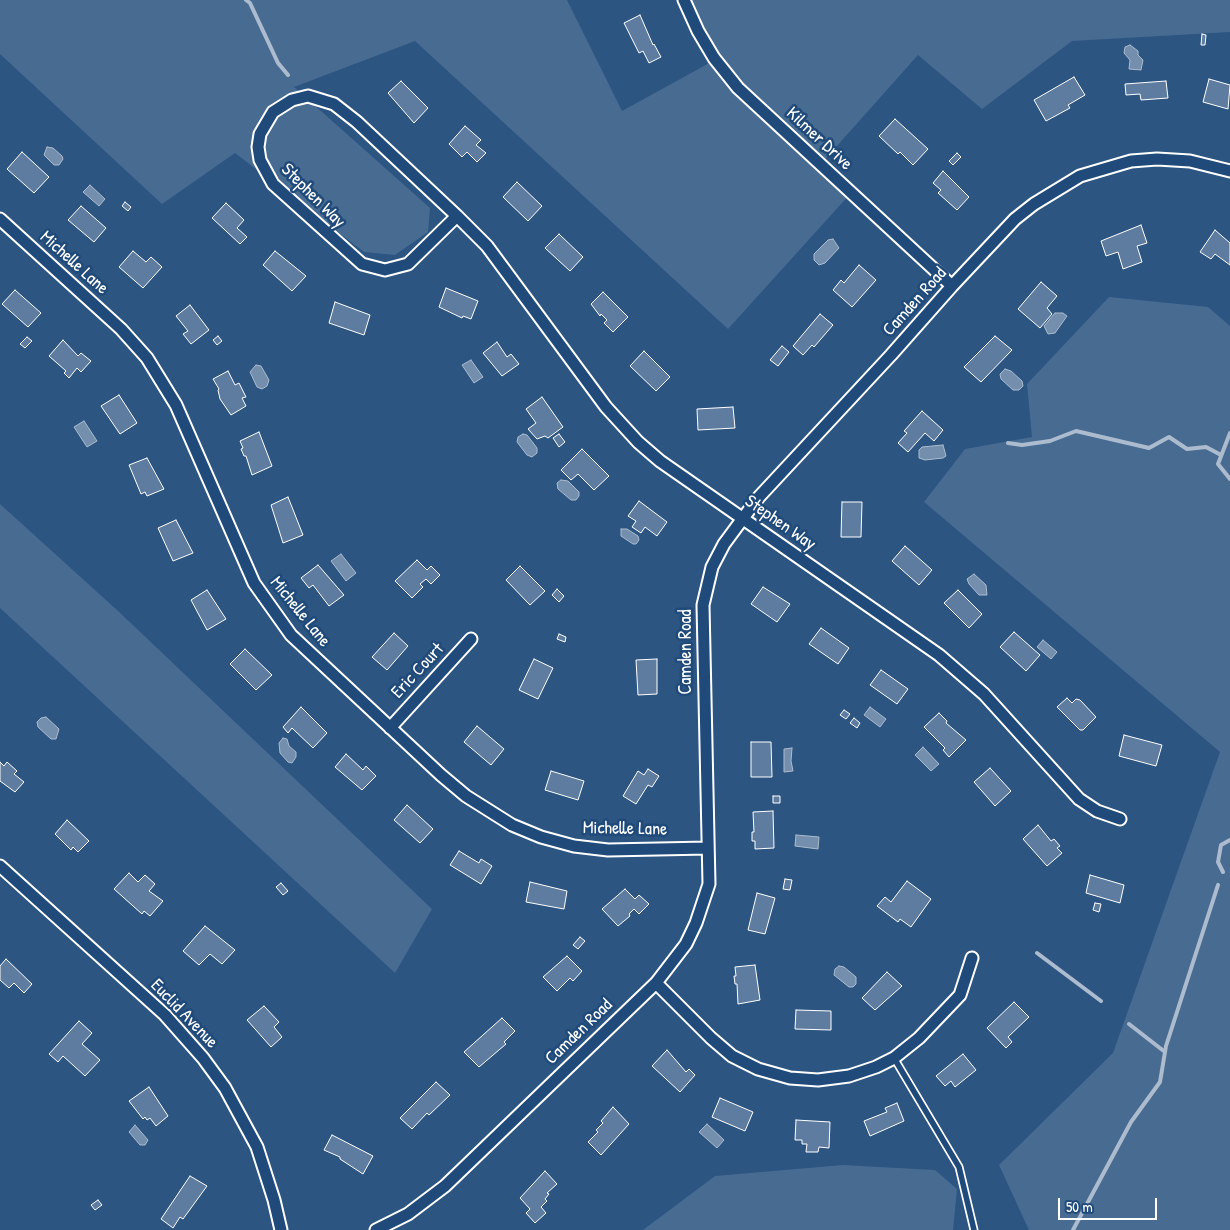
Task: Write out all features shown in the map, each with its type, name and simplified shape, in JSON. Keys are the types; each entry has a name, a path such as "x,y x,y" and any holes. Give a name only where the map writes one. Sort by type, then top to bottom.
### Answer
{"street":[{"name":"Kilmer Drive","path":"684,0 698,31 714,58 738,88 952,286"},
{"name":"Stephen Way","path":"457,216 421,254 408,264 385,270 362,264 273,184 260,160 258,148 260,134 273,112 292,100 308,96 334,104 457,216 487,246 606,407 638,442 660,461 938,655 984,694 1079,799 1096,811 1120,819"},
{"name":"Camden Road","path":"376,1230 408,1214 445,1186 656,983 672,965 696,923 709,884 701,618 712,567 724,544 758,498 891,355 952,286 1016,219 1041,199 1080,176 1131,161 1158,159 1190,161 1230,171"},
{"name":"Michelle Lane","path":"0,219 121,329 147,358 176,405 242,560 270,608 291,635 316,661 466,796 512,825 541,837 574,846 608,850 708,848"},
{"name":"Eric Court","path":"390,728 472,639"},
{"name":"Euclid Avenue","path":"0,866 164,1015 204,1058 225,1088 257,1148 274,1200 281,1230"},
{"path":"656,983 711,1038 732,1056 758,1069 790,1078 818,1080 849,1076 894,1058 919,1038 960,995 972,958"}],"lane":[{"path":"894,1058 959,1167 974,1230"}],"shaded area":[{"path":"0,0 567,0 622,111 713,61 684,0 1230,0 1230,32 1072,41 982,109 918,55 820,165 851,193 728,329 415,41 294,87 430,208 428,232 395,255 364,252 235,153 162,204 0,54"},
{"path":"1130,45 1138,51 1138,55 1143,60 1141,70 1129,69 1130,60 1124,53 1125,47"},
{"path":"47,147 53,148 62,156 63,159 59,165 54,165 44,155"},
{"path":"90,185 105,199 99,206 83,192"},
{"path":"833,239 839,248 825,263 819,265 814,260 814,254 828,240"},
{"path":"1109,297 1208,307 1230,326 1230,1230 1029,1230 999,1165 1113,1053 1220,752 924,502 965,449 1032,437 1027,384"},
{"path":"1055,313 1063,313 1067,316 1055,333 1048,334 1044,326"},
{"path":"471,360 483,377 474,383 462,365"},
{"path":"256,365 261,366 269,380 267,386 262,389 257,387 250,372"},
{"path":"1005,369 1011,371 1022,381 1023,386 1019,390 1013,390 1001,379 1000,374"},
{"path":"84,421 97,441 87,447 74,427"},
{"path":"523,434 527,435 537,448 537,453 532,457 527,455 517,442 518,437"},
{"path":"943,445 946,456 943,458 925,460 919,458 919,450 922,447"},
{"path":"561,480 568,481 579,492 576,500 571,500 558,489 557,483"},
{"path":"0,504 117,610 432,909 395,973 0,608"},
{"path":"621,529 627,529 638,536 639,540 636,544 621,536"},
{"path":"341,554 356,573 346,581 331,561"},
{"path":"974,574 986,585 987,595 979,595 969,584 967,579"},
{"path":"1043,640 1057,652 1051,659 1037,647"},
{"path":"870,707 886,719 880,727 864,715"},
{"path":"46,717 59,729 56,739 51,739 38,727 37,722 41,718"},
{"path":"283,738 287,739 289,746 296,752 296,757 292,763 288,762 280,753 279,743"},
{"path":"923,747 939,764 931,771 915,755"},
{"path":"792,748 791,761 793,771 784,772 784,749"},
{"path":"796,835 819,837 818,849 795,846"},
{"path":"839,966 844,967 856,977 856,984 853,987 849,987 834,975 835,969"},
{"path":"707,1124 724,1140 717,1148 699,1132"},
{"path":"135,1125 148,1140 145,1145 140,1145 129,1132"},
{"path":"843,1165 935,1170 957,1189 953,1230 643,1230 715,1176"}],"building":[{"path":"640,15 653,45 661,57 649,63 643,51 639,53 624,23"},
{"path":"1202,34 1206,35 1205,45 1201,45"},
{"path":"1074,77 1085,95 1068,105 1070,108 1046,121 1034,100"},
{"path":"1209,79 1230,85 1228,109 1203,102"},
{"path":"401,81 428,108 414,123 388,93"},
{"path":"1166,81 1168,98 1141,100 1140,94 1126,95 1125,84"},
{"path":"895,119 928,149 913,165 879,136"},
{"path":"465,126 481,140 476,145 486,153 477,162 467,152 462,157 449,144"},
{"path":"22,152 49,177 34,193 7,169"},
{"path":"957,153 961,157 953,165 949,161"},
{"path":"943,171 969,197 957,210 938,193 941,190 933,183"},
{"path":"517,182 542,206 528,221 503,197"},
{"path":"125,202 131,207 128,211 122,206"},
{"path":"226,203 244,220 237,228 247,237 240,244 212,218"},
{"path":"81,206 106,228 94,242 68,220"},
{"path":"1141,225 1147,243 1137,246 1142,262 1123,269 1118,252 1106,256 1101,241"},
{"path":"1215,230 1230,243 1230,265 1215,254 1211,259 1200,252"},
{"path":"559,234 583,257 570,271 545,248"},
{"path":"133,251 146,262 151,257 162,267 143,288 119,267"},
{"path":"275,251 306,276 292,291 263,265"},
{"path":"859,265 876,280 852,307 833,290 841,280 844,283"},
{"path":"1041,282 1057,296 1047,308 1052,314 1040,328 1018,309"},
{"path":"446,288 478,301 471,319 463,316 462,318 439,307"},
{"path":"15,290 41,313 28,327 2,304"},
{"path":"603,292 628,317 613,332 604,323 607,320 601,314 600,316 591,304"},
{"path":"335,302 370,315 364,335 329,323"},
{"path":"190,305 209,330 191,344 183,334 188,331 176,316"},
{"path":"820,314 833,325 814,347 812,345 803,355 793,346"},
{"path":"218,336 222,341 217,345 213,340"},
{"path":"995,336 1012,350 981,382 964,367"},
{"path":"27,337 32,341 25,348 20,344"},
{"path":"63,340 78,356 81,353 91,361 81,372 77,368 69,378 64,373 66,371 49,356"},
{"path":"497,342 507,357 511,354 519,364 502,376 483,353"},
{"path":"782,346 789,352 778,366 770,360"},
{"path":"644,351 670,377 656,391 630,366"},
{"path":"228,371 235,385 239,383 246,397 242,398 246,406 231,415 220,399 219,389 213,379"},
{"path":"119,395 137,423 120,434 101,406"},
{"path":"542,397 563,427 548,438 545,436 537,439 528,429 536,423 526,409"},
{"path":"733,407 735,428 698,430 697,409"},
{"path":"922,411 943,430 934,441 925,433 908,452 898,443 907,433 904,431"},
{"path":"259,432 272,466 252,475 246,456 244,456 241,449 243,448 240,441"},
{"path":"559,434 565,442 559,447 553,438"},
{"path":"582,449 609,476 594,490 578,474 571,480 561,470"},
{"path":"147,458 164,489 147,496 145,492 141,494 129,465"},
{"path":"288,497 303,535 283,543 271,505"},
{"path":"639,501 667,522 657,536 645,527 641,533 632,527 636,521 628,516"},
{"path":"842,502 862,502 861,537 841,537"},
{"path":"176,520 193,553 173,561 158,528"},
{"path":"905,546 932,570 919,585 892,561"},
{"path":"417,560 427,570 431,566 440,575 431,584 426,579 420,584 423,587 412,598 395,581"},
{"path":"318,565 344,595 329,606 313,585 309,588 301,578"},
{"path":"520,566 545,591 530,605 506,580"},
{"path":"763,587 790,604 777,622 751,604"},
{"path":"557,589 564,596 559,602 552,595"},
{"path":"207,590 226,619 207,630 191,600"},
{"path":"958,590 982,614 969,628 944,603"},
{"path":"821,628 849,648 838,664 809,644"},
{"path":"1014,632 1040,655 1026,671 1000,647"},
{"path":"394,633 408,646 387,670 372,657"},
{"path":"559,634 566,637 565,642 557,639"},
{"path":"245,649 272,675 256,690 230,664"},
{"path":"534,659 553,668 538,699 519,690"},
{"path":"657,659 657,694 638,695 636,660"},
{"path":"881,670 908,689 897,704 870,685"},
{"path":"1067,698 1072,703 1076,699 1080,700 1096,717 1083,730 1080,730 1057,707"},
{"path":"301,707 327,733 313,748 292,728 288,733 283,727"},
{"path":"844,710 850,714 846,719 840,715"},
{"path":"939,713 947,721 946,723 966,740 949,757 943,750 945,748 924,727"},
{"path":"854,718 860,723 857,728 850,723"},
{"path":"477,726 504,749 491,765 464,742"},
{"path":"1124,735 1162,745 1156,766 1119,756"},
{"path":"751,742 771,742 772,777 751,777"},
{"path":"346,754 363,770 366,766 376,776 362,790 335,767"},
{"path":"0,762 4,766 7,762 17,771 14,774 24,782 15,792 0,781"},
{"path":"990,768 1011,791 995,806 974,782"},
{"path":"648,769 659,776 652,787 648,785 636,804 623,796 638,771 644,775"},
{"path":"551,771 584,781 578,800 545,790"},
{"path":"773,796 780,796 780,803 773,803"},
{"path":"407,805 433,829 420,843 394,820"},
{"path":"773,811 774,848 755,849 755,841 752,841 752,832 754,832 753,812"},
{"path":"67,820 89,841 78,852 73,847 71,850 55,834"},
{"path":"1038,825 1051,841 1054,839 1060,846 1057,848 1062,853 1047,866 1023,839"},
{"path":"459,851 479,863 481,859 492,866 481,884 450,865"},
{"path":"129,873 138,882 145,875 155,884 149,891 163,901 150,916 144,911 142,914 114,889"},
{"path":"1090,875 1124,885 1120,903 1086,893"},
{"path":"785,879 792,880 790,890 783,889"},
{"path":"907,881 931,899 911,927 900,919 898,922 877,906 885,897 891,902"},
{"path":"530,882 567,891 564,909 526,902"},
{"path":"281,883 288,891 283,895 276,887"},
{"path":"625,889 635,899 639,895 649,904 639,914 634,909 629,914 630,916 618,926 602,909"},
{"path":"757,893 775,898 765,934 748,930"},
{"path":"1095,903 1101,904 1099,912 1093,910"},
{"path":"205,926 235,950 222,964 210,954 199,965 183,951"},
{"path":"580,937 585,941 578,949 573,945"},
{"path":"567,956 582,971 573,981 570,978 557,991 543,977"},
{"path":"6,959 32,984 24,993 14,983 9,988 0,980 0,966"},
{"path":"755,965 760,1000 738,1004 737,984 735,984 734,976 736,976 735,967"},
{"path":"887,972 902,986 875,1010 862,998"},
{"path":"1014,1002 1029,1017 1008,1037 1012,1042 1006,1048 987,1028"},
{"path":"264,1006 279,1022 274,1027 282,1037 271,1047 247,1020"},
{"path":"796,1010 831,1011 831,1030 795,1029"},
{"path":"502,1018 515,1031 504,1042 506,1044 479,1067 464,1052"},
{"path":"79,1021 92,1033 82,1044 100,1060 85,1076 63,1056 58,1062 49,1054"},
{"path":"667,1050 686,1072 689,1069 695,1075 680,1092 652,1066"},
{"path":"963,1054 976,1070 955,1087 951,1081 945,1086 936,1076"},
{"path":"436,1082 450,1095 429,1115 427,1113 412,1129 400,1118"},
{"path":"149,1087 168,1116 156,1126 150,1118 147,1120 145,1117 143,1119 129,1101"},
{"path":"720,1098 753,1112 745,1131 712,1117"},
{"path":"897,1103 904,1121 870,1136 864,1121 887,1112 885,1108"},
{"path":"613,1107 629,1124 601,1155 588,1142 598,1132 596,1130 603,1123 601,1121"},
{"path":"796,1120 830,1122 829,1148 819,1147 818,1152 806,1152 807,1144 802,1144 802,1140 795,1140"},
{"path":"332,1135 373,1156 363,1174 340,1159 340,1157 324,1150"},
{"path":"545,1171 557,1184 547,1193 549,1194 545,1199 547,1201 541,1207 546,1213 535,1223 526,1213 530,1209 520,1198"},
{"path":"190,1176 207,1186 183,1219 180,1217 173,1228 161,1219"},
{"path":"98,1200 102,1205 95,1210 91,1205"}],"waterway":[{"path":"246,0 250,3 278,63 288,75"},
{"path":"1008,443 1022,445 1050,441 1076,431 1149,448 1169,437 1187,449 1206,447 1221,455"},
{"path":"1230,433 1218,464 1230,479"},
{"path":"1223,872 1218,862 1221,845 1230,840"},
{"path":"1073,1230 1131,1122 1160,1082 1166,1046 1218,885"},
{"path":"1037,953 1101,1001"},
{"path":"1129,1024 1165,1052"}]}
